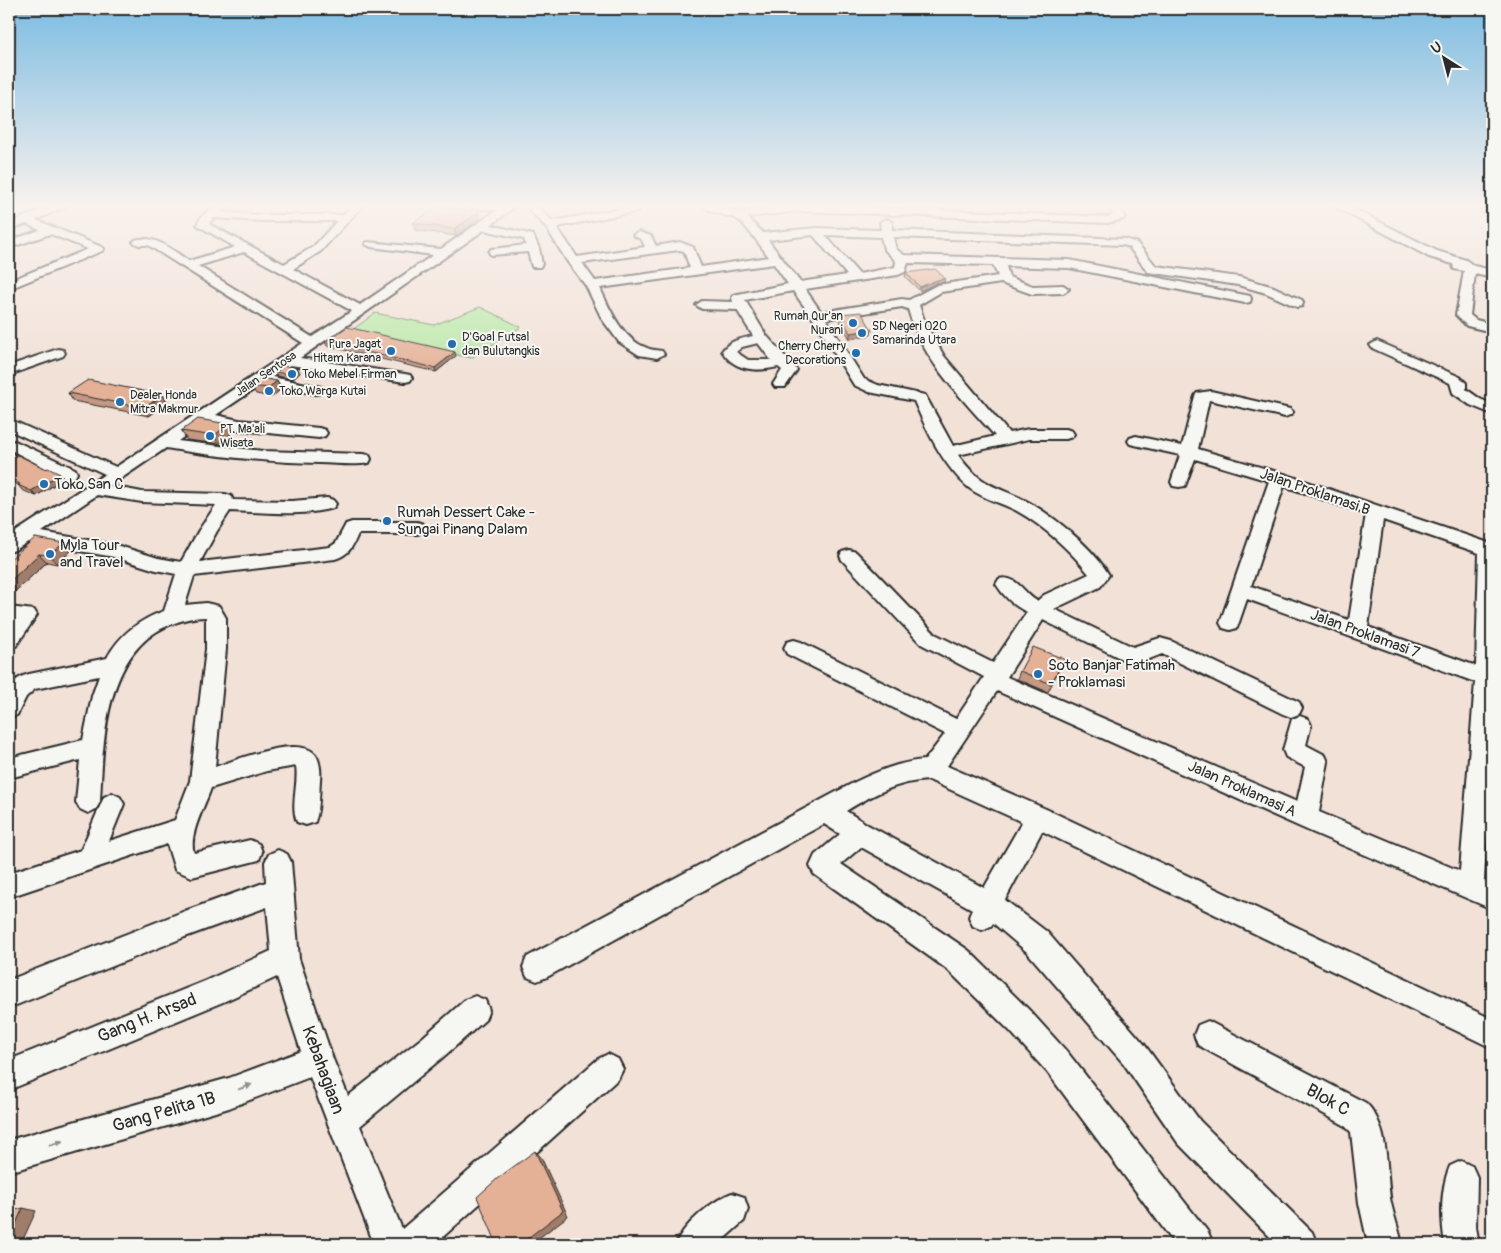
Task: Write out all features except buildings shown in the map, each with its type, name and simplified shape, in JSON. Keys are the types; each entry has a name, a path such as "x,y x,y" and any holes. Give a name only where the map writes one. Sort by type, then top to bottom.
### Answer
{"street":[{"path":"9,285 62,263"},
{"path":"189,265 194,263"},
{"path":"272,263 361,310"},
{"path":"284,270 294,263"},
{"name":"Jalan Sentosa","path":"16,540 429,263"},
{"path":"575,263 592,285 600,304 622,338 642,352 657,354"},
{"path":"694,263 697,271"},
{"path":"592,285 752,263"},
{"path":"780,263 818,316 859,382 866,386 920,398 932,425 959,468 975,484 1035,514 1097,570 1100,575 1093,582 1050,600 1039,610 960,731 931,770"},
{"path":"844,263 856,278"},
{"path":"780,384 790,370 780,362 762,338 738,298 898,271 902,269 902,263"},
{"path":"999,263 1004,276 1002,279"},
{"path":"1054,263 1080,266 1245,299"},
{"path":"1148,263 1152,269 1239,281 1270,290 1297,303"},
{"path":"1439,263 1492,274"},
{"path":"1463,263 1470,269"},
{"path":"24,265 36,270 34,273 36,274"},
{"path":"189,265 312,343"},
{"path":"1470,269 1463,315 1465,319 1472,323 1492,328"},
{"path":"818,316 912,304 937,289 1002,279 1032,290 1063,289"},
{"path":"912,304 921,332 938,357 1006,438"},
{"path":"702,305 742,306"},
{"path":"762,338 737,344 729,351 731,357 738,362 762,366 780,362"},
{"path":"1376,344 1455,380 1459,383 1458,390 1475,402 1492,409"},
{"path":"9,371 58,353"},
{"path":"286,360 318,367 405,378"},
{"path":"258,379 316,390"},
{"path":"1179,482 1189,452 1200,398 1203,395 1217,396 1286,412"},
{"path":"203,416 239,425 319,433"},
{"path":"9,424 116,473"},
{"path":"950,452 1029,434 1066,434"},
{"path":"12,448 31,435"},
{"name":"Jalan Proklamasi B","path":"1136,441 1189,452 1278,478 1490,550"},
{"path":"163,443 209,451 290,458 363,459"},
{"path":"12,448 69,473"},
{"path":"1230,623 1278,478"},
{"path":"92,489 142,497 226,500 226,504"},
{"path":"226,504 292,507 328,504"},
{"path":"173,616 187,570 210,526 226,504"},
{"path":"1357,631 1375,512"},
{"path":"16,540 116,551 156,564 187,570 335,553 343,547 352,528 417,528"},
{"path":"1471,888 1489,679 1490,550"},
{"name":"Jalan Proklamasi A","path":"849,556 928,638 995,677 1306,817 1492,897"},
{"path":"1006,584 1021,601 1133,656 1157,646 1164,646 1296,716 1294,750 1317,762 1306,817"},
{"name":"Jalan Proklamasi 7","path":"1240,590 1489,679"},
{"path":"88,802 92,747 113,665 128,643 139,632 152,624 190,611 212,611 216,618 216,650 202,781 183,828 179,846 184,862 192,865 250,852"},
{"path":"9,614 27,615 9,641"},
{"path":"794,648 960,731"},
{"path":"9,709 18,691 29,682 41,678 113,665"},
{"path":"9,768 92,747"},
{"path":"202,781 261,764 290,757 301,757 307,761 310,775 306,814"},
{"path":"537,967 825,812 862,789 891,776 911,771 931,770 1037,817 1492,1034"},
{"path":"90,858 112,804"},
{"path":"825,812 1037,942 1134,1054 1189,1132 1300,1244"},
{"path":"986,911 1037,817"},
{"path":"9,885 183,828"},
{"path":"859,833 824,863 823,866 958,960 1020,1020 1058,1063 1196,1244"},
{"name":"Kebahagiaan","path":"9,994 185,924 278,876 285,960 341,1121 391,1244"},
{"name":"Gang H. Arsad","path":"9,1075 213,992 285,960"},
{"path":"341,1121 432,1048 475,1010"},
{"name":"Blok C","path":"1208,1035 1355,1114 1363,1122 1366,1129 1375,1203 1385,1244"},
{"name":"Gang Pelita 1B","path":"9,1156 230,1093 318,1059"},
{"path":"410,1244 608,1069"},
{"path":"1461,1177 1459,1228 1462,1244"},
{"path":"693,1244 732,1209"}],"green space":[{"name":"D'Goal Futsal dan Bulutangkis","path":"480,307 521,327 471,358 351,331 375,313 434,325"}],"place":[{"name":"Rumah Qur'an Nurani","path":"853,323"},
{"name":"SD Negeri 020 Samarinda Utara","path":"862,333"},
{"name":"D'Goal Futsal dan Bulutangkis","path":"452,344"},
{"name":"Pura Jagat Hitam Karana","path":"391,351"},
{"name":"Cherry Cherry Decorations","path":"856,353"},
{"name":"Toko Mebel Firman","path":"292,374"},
{"name":"Toko Warga Kutai","path":"269,391"},
{"name":"Dealer Honda Mitra Makmur","path":"120,402"},
{"name":"PT. Ma'ali Wisata","path":"210,436"},
{"name":"Toko San C","path":"44,484"},
{"name":"Rumah Dessert Cake - Sungai Pinang Dalam","path":"387,521"},
{"name":"Myla Tour and Travel","path":"50,554"},
{"name":"Soto Banjar Fatimah - Proklamasi","path":"1038,674"}]}
